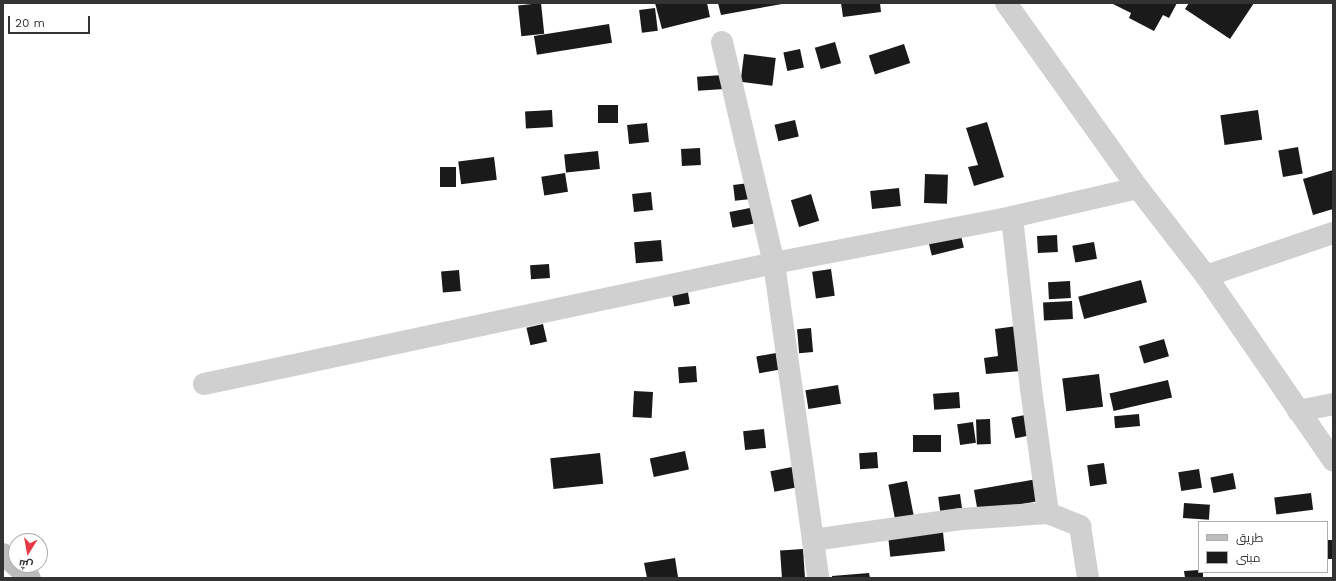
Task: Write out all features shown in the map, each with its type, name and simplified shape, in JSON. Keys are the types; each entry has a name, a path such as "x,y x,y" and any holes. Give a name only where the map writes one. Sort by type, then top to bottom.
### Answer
{"street":[{"path":"1006,3 1138,188 1206,276 1333,460"},
{"path":"722,42 774,263 818,578"},
{"path":"204,384 774,263 1012,216 1138,188"},
{"path":"1012,216 1031,389 1048,513"},
{"path":"1206,276 1333,233"},
{"path":"1298,411 1333,404"},
{"path":"813,540 961,519 1048,513 1080,526 1088,578"},
{"path":"3,554 30,578"}],"building":[{"path":"541,3 544,34 521,36 518,5"},
{"path":"655,3 707,3 710,17 662,29"},
{"path":"718,3 782,3 782,4 721,15"},
{"path":"841,3 880,3 881,12 843,17"},
{"path":"1111,3 1177,3 1169,18 1163,15 1154,31 1129,18 1131,13"},
{"path":"1189,3 1254,3 1230,39 1185,9"},
{"path":"655,8 658,31 642,33 639,10"},
{"path":"609,24 612,43 537,55 534,36"},
{"path":"835,42 841,63 821,69 815,48"},
{"path":"904,44 910,63 875,74 869,55"},
{"path":"800,49 804,68 787,71 783,53"},
{"path":"744,54 776,58 772,86 741,82"},
{"path":"723,75 724,89 698,91 697,77"},
{"path":"598,105 618,105 618,123 598,123"},
{"path":"552,110 553,127 526,128 525,111"},
{"path":"1258,110 1262,140 1225,145 1220,115"},
{"path":"795,120 799,137 778,141 775,125"},
{"path":"987,122 1004,177 974,186 968,167 978,165 966,128"},
{"path":"647,123 649,142 629,144 627,125"},
{"path":"1298,147 1303,174 1283,177 1278,150"},
{"path":"700,148 701,165 682,166 681,149"},
{"path":"598,151 600,169 566,172 564,155"},
{"path":"494,157 497,180 461,184 458,161"},
{"path":"440,167 456,167 456,187 440,187"},
{"path":"1333,170 1333,209 1313,215 1303,179"},
{"path":"565,173 568,192 544,196 541,177"},
{"path":"925,174 948,175 947,204 924,203"},
{"path":"749,183 751,199 735,201 733,185"},
{"path":"899,188 901,206 872,209 870,191"},
{"path":"651,192 653,210 634,212 632,194"},
{"path":"811,194 819,221 799,227 791,200"},
{"path":"755,207 758,223 733,228 729,212"},
{"path":"960,232 964,248 932,256 928,240"},
{"path":"1057,235 1058,252 1038,253 1037,236"},
{"path":"661,240 663,261 636,263 634,242"},
{"path":"1094,242 1097,259 1075,263 1072,246"},
{"path":"549,264 550,278 531,279 530,265"},
{"path":"831,269 835,296 816,298 812,272"},
{"path":"459,270 461,291 443,292 441,272"},
{"path":"1141,280 1147,302 1084,319 1078,297"},
{"path":"1070,281 1071,298 1049,299 1048,282"},
{"path":"687,287 690,304 674,307 671,290"},
{"path":"1072,301 1073,319 1044,320 1043,303"},
{"path":"543,324 547,342 530,345 526,328"},
{"path":"1017,326 1022,371 986,374 984,358 998,356 995,329"},
{"path":"811,328 813,352 799,353 797,329"},
{"path":"1164,339 1169,356 1144,363 1139,346"},
{"path":"776,353 779,370 759,373 756,356"},
{"path":"696,366 697,382 679,383 678,367"},
{"path":"1099,374 1103,407 1066,411 1062,379"},
{"path":"1168,380 1172,398 1114,411 1110,393"},
{"path":"838,385 841,404 808,409 805,390"},
{"path":"634,391 653,392 652,418 633,417"},
{"path":"959,392 960,408 934,410 933,394"},
{"path":"1139,414 1140,426 1115,428 1114,416"},
{"path":"1025,415 1029,436 1015,438 1011,418"},
{"path":"976,419 990,419 991,444 977,444"},
{"path":"973,422 976,443 960,445 957,424"},
{"path":"764,429 766,448 745,450 743,431"},
{"path":"913,435 941,435 941,452 913,452"},
{"path":"685,451 689,470 654,477 650,458"},
{"path":"877,452 878,468 860,469 859,453"},
{"path":"600,453 603,484 554,489 550,458"},
{"path":"1104,463 1107,484 1090,486 1087,465"},
{"path":"792,467 796,488 774,492 770,471"},
{"path":"1199,469 1202,488 1181,491 1178,472"},
{"path":"1233,473 1236,489 1213,493 1210,477"},
{"path":"1037,479 1041,501 978,512 974,490"},
{"path":"907,481 914,516 895,520 888,485"},
{"path":"1311,493 1313,510 1276,514 1274,498"},
{"path":"960,494 963,515 941,518 938,497"},
{"path":"1184,503 1210,505 1209,520 1183,518"},
{"path":"943,532 945,551 890,557 888,538"},
{"path":"1328,540 1333,540 1333,559 1328,559"},
{"path":"803,549 805,578 782,578 780,551"},
{"path":"675,558 678,577 647,578 644,563"},
{"path":"1198,570 1198,573 1203,573 1203,578 1185,578 1184,571"},
{"path":"869,573 870,578 832,578 832,576"}]}
